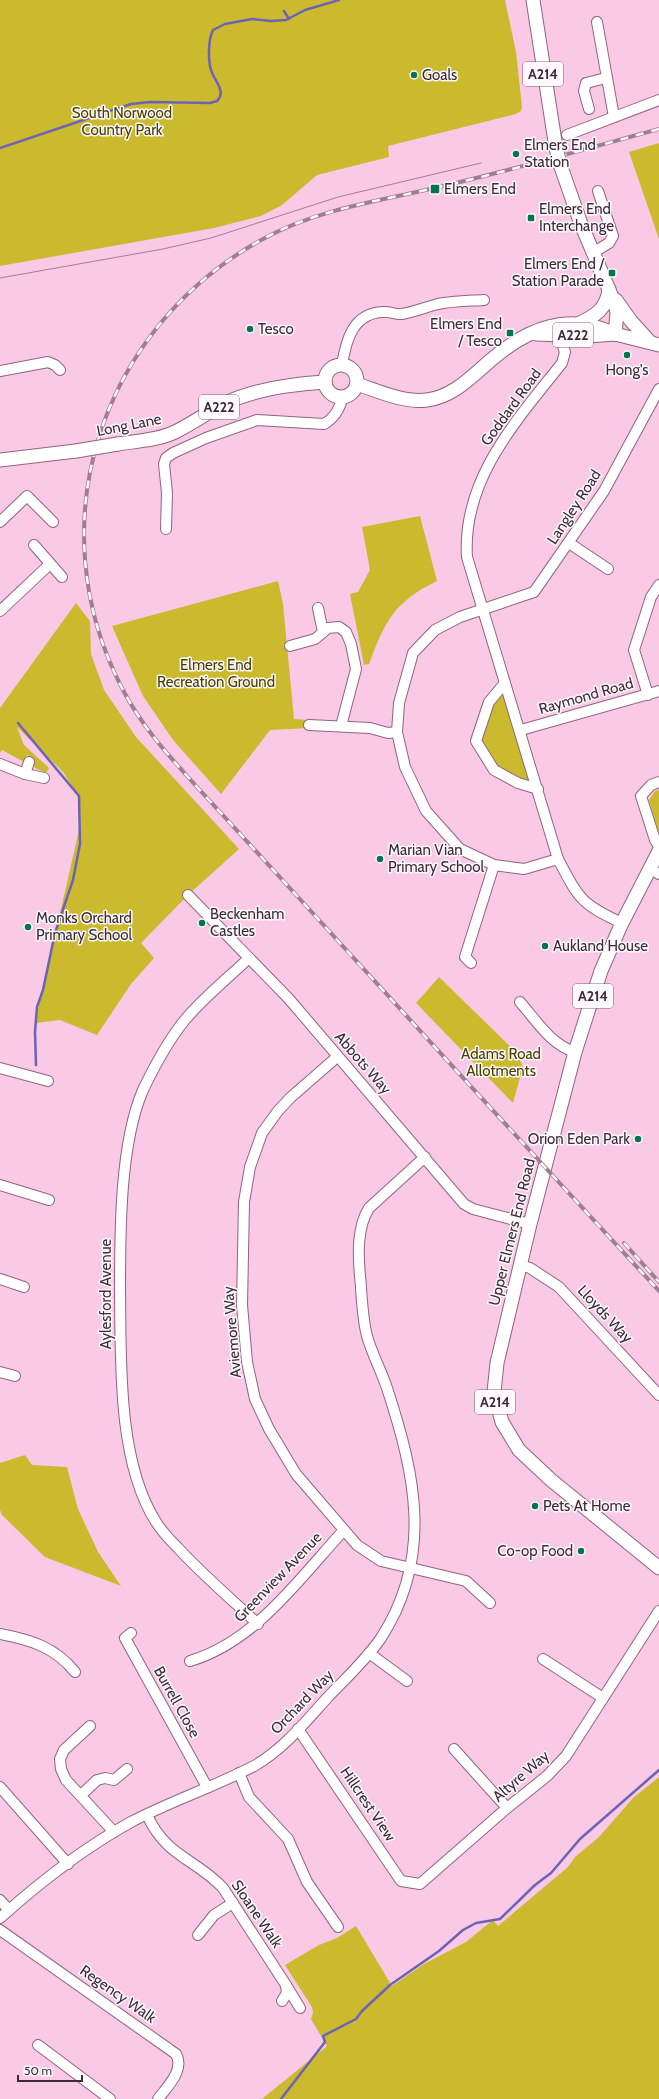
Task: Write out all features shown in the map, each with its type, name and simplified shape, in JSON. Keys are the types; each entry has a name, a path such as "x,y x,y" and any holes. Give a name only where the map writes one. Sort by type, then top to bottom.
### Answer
{"main road":[{"name":"A214","path":"533,0 549,116 556,148 581,224 594,252 617,313 615,334"},
{"path":"578,324 593,316 604,307 609,290"},
{"path":"609,290 631,321 654,344"},
{"name":"A222","path":"357,384 396,397 410,400 427,400 453,391 465,383 510,344 546,326 578,324 600,327 615,334 654,344"},
{"name":"A222","path":"530,334 615,334"},
{"path":"342,365 353,370 357,384 352,392 343,396 330,392 325,382 329,370 333,367 342,365"},
{"name":"Long Lane","path":"0,460 76,451 151,439 176,432 230,401 255,392 297,384 325,382"},
{"name":"Upper Elmers End Road","path":"659,851 654,871 622,923 601,972 575,1052 520,1265 495,1372 494,1392 502,1422 514,1443 534,1464 659,1568"}],"street":[{"path":"597,22 614,117"},
{"path":"589,109 584,91 586,83 606,78"},
{"path":"567,135 659,100"},
{"path":"594,252 610,243 613,236 598,191"},
{"path":"342,365 346,341 350,332 357,323 370,314 384,312 401,314 454,301 484,300"},
{"name":"Goddard Road","path":"559,335 565,352 562,363 494,453 471,505 466,537 467,557 504,684 521,730 558,859 575,892 585,903 596,911 622,923"},
{"path":"0,371 48,362 55,365 60,370"},
{"name":"Langley Road","path":"558,859 524,869 494,865 460,849 426,811 405,767 397,732 399,704 413,653 435,630 460,617 534,592 604,491 659,389"},
{"path":"166,529 167,493 164,464 166,458 173,452 206,438 257,420 324,424 332,420 340,408 343,396"},
{"path":"0,522 27,496 52,522"},
{"path":"569,543 608,569"},
{"path":"34,545 62,577"},
{"path":"0,611 50,564"},
{"path":"648,695 634,650 651,597 659,585"},
{"path":"318,608 323,632"},
{"path":"290,646 316,639 328,628 339,627 346,632 351,644 356,669 341,726"},
{"path":"504,684 489,702 476,741 494,770 518,783 538,789"},
{"name":"Raymond Road","path":"521,730 659,691"},
{"path":"309,725 370,728 388,733 397,732"},
{"path":"25,774 29,762"},
{"path":"0,764 25,774 44,778"},
{"path":"659,782 651,785 641,796 655,840 659,846"},
{"path":"471,963 465,957 494,865"},
{"name":"Abbots Way","path":"188,895 312,1026 468,1207 530,1224"},
{"name":"Aylesford Avenue","path":"249,958 184,1021 151,1074 139,1102 133,1121 128,1154 120,1237 121,1358 122,1389 129,1441 135,1471 148,1509 156,1523 187,1558 258,1624"},
{"path":"520,1002 555,1042 563,1049 575,1052"},
{"name":"Aviemore Way","path":"338,1057 290,1098 262,1133 253,1156 244,1202 242,1276 247,1362 250,1378 260,1410 282,1453 296,1474 357,1545 370,1556 381,1561 466,1581 490,1603"},
{"path":"0,1068 48,1081"},
{"name":"Orchard Way","path":"0,1918 38,1885 114,1832 147,1815 239,1773 268,1757 298,1729 369,1653 383,1634 397,1608 410,1568 416,1531 413,1494 394,1413 367,1336 359,1262 362,1222 366,1213 374,1202 425,1157"},
{"path":"0,1185 49,1200"},
{"name":"Lloyds Way","path":"520,1265 530,1268 559,1287 659,1395"},
{"path":"0,1279 24,1287"},
{"path":"0,1372 15,1376"},
{"name":"Greenview Avenue","path":"190,1661 226,1647 258,1624 344,1530"},
{"name":"Altyre Way","path":"420,1884 507,1808 548,1776 566,1756 659,1611"},
{"name":"Burrell Close","path":"131,1633 125,1638 207,1787"},
{"path":"0,1634 49,1648 60,1656 75,1672"},
{"path":"369,1653 407,1681"},
{"path":"543,1659 603,1698"},
{"path":"90,1726 67,1746 60,1759 63,1774 114,1832"},
{"name":"Hillcrest View","path":"298,1729 401,1880 420,1884"},
{"path":"454,1749 507,1808"},
{"path":"81,1795 97,1780 105,1778 114,1780 127,1769"},
{"path":"239,1773 249,1797 288,1839 307,1882 338,1927"},
{"path":"0,1786 68,1864"},
{"name":"Sloane Walk","path":"147,1815 159,1836 169,1847 215,1880 233,1903 300,2008"},
{"path":"0,1900 9,1910"},
{"path":"198,1935 214,1915 233,1903"},
{"name":"Regency Walk","path":"0,1930 174,2052 180,2061 179,2068 158,2099"},
{"path":"282,2001 287,1993 286,1985"},
{"path":"38,2045 110,2099"}],"green space":[{"name":"South Norwood Country Park","path":"0,0 505,0 516,52 522,107 521,111 516,114 388,146 389,157 317,175 282,205 261,216 214,228 0,266"},
{"path":"659,143 659,239 629,152"},
{"path":"420,516 437,581 410,597 393,614 380,636 369,664 364,665 350,594 358,592 370,570 362,527"},
{"name":"Elmers End Recreation Ground","path":"278,581 283,604 294,719 310,720 309,728 270,730 221,794 173,740 143,696 112,626"},
{"path":"76,603 90,621 91,654 104,690 136,737 239,849 188,895 141,943 154,958 131,984 97,1035 60,1020 35,1023 79,830 80,799 63,772 17,727 24,745 49,768 46,773 35,768 33,763 34,758 27,755 24,762 2,750 0,753 0,708"},
{"path":"504,684 538,789 494,770 476,741 489,702"},
{"path":"659,790 659,834 649,800 655,791"},
{"name":"Adams Road Allotments","path":"439,977 517,1053 523,1067 513,1103 416,1003"},
{"path":"25,1455 32,1465 67,1467 78,1509 98,1552 121,1586 45,1557 2,1515 0,1510 0,1463"},
{"path":"659,1777 659,2099 262,2099 327,2046 311,2019 313,2013 312,2007 285,1965 319,1945 337,1938 356,1926 392,1986 424,1964 466,1942 493,1920 498,1926 568,1867 575,1857 599,1837 634,1797"}],"waterway":[{"path":"0,148 131,104 150,102 210,103 217,101 221,93 211,70 209,56 209,44 213,30 225,24 252,19 271,21 286,20 305,10 339,0"},
{"path":"284,11 289,19"},
{"path":"18,723 79,796 80,844 73,880 55,933 43,990 37,1007 35,1032 36,1065"},
{"path":"281,2099 325,2042 323,2036 356,2019 362,2011 390,1985 439,1951 463,1930 476,1923 500,1919 535,1885 551,1873 580,1839 659,1770"}],"tram line":[{"path":"0,278 163,249 211,238 338,197 481,163"}],"railway":[{"path":"659,129 494,174 349,207 305,220 263,239 207,277 160,324 124,377 99,436 86,498 85,562 97,627 123,690 139,717 157,741 197,787 659,1291"},
{"path":"624,1243 659,1282"}],"place":[{"name":"Goals","path":"414,75"},
{"name":"Elmers End Station","path":"516,154"},
{"name":"Elmers End","path":"435,189"},
{"name":"Elmers End Interchange","path":"531,218"},
{"name":"Elmers End / Station Parade","path":"612,273"},
{"name":"Tesco","path":"250,329"},
{"name":"Elmers End / Tesco","path":"510,333"},
{"name":"Hong's","path":"627,355"},
{"name":"Marian Vian Primary School","path":"380,859"},
{"name":"Beckenham Castles","path":"202,923"},
{"name":"Monks Orchard Primary School","path":"28,927"},
{"name":"Aukland House","path":"545,946"},
{"name":"Orion Eden Park","path":"638,1139"},
{"name":"Pets At Home","path":"535,1506"},
{"name":"Co-op Food","path":"581,1551"}]}
